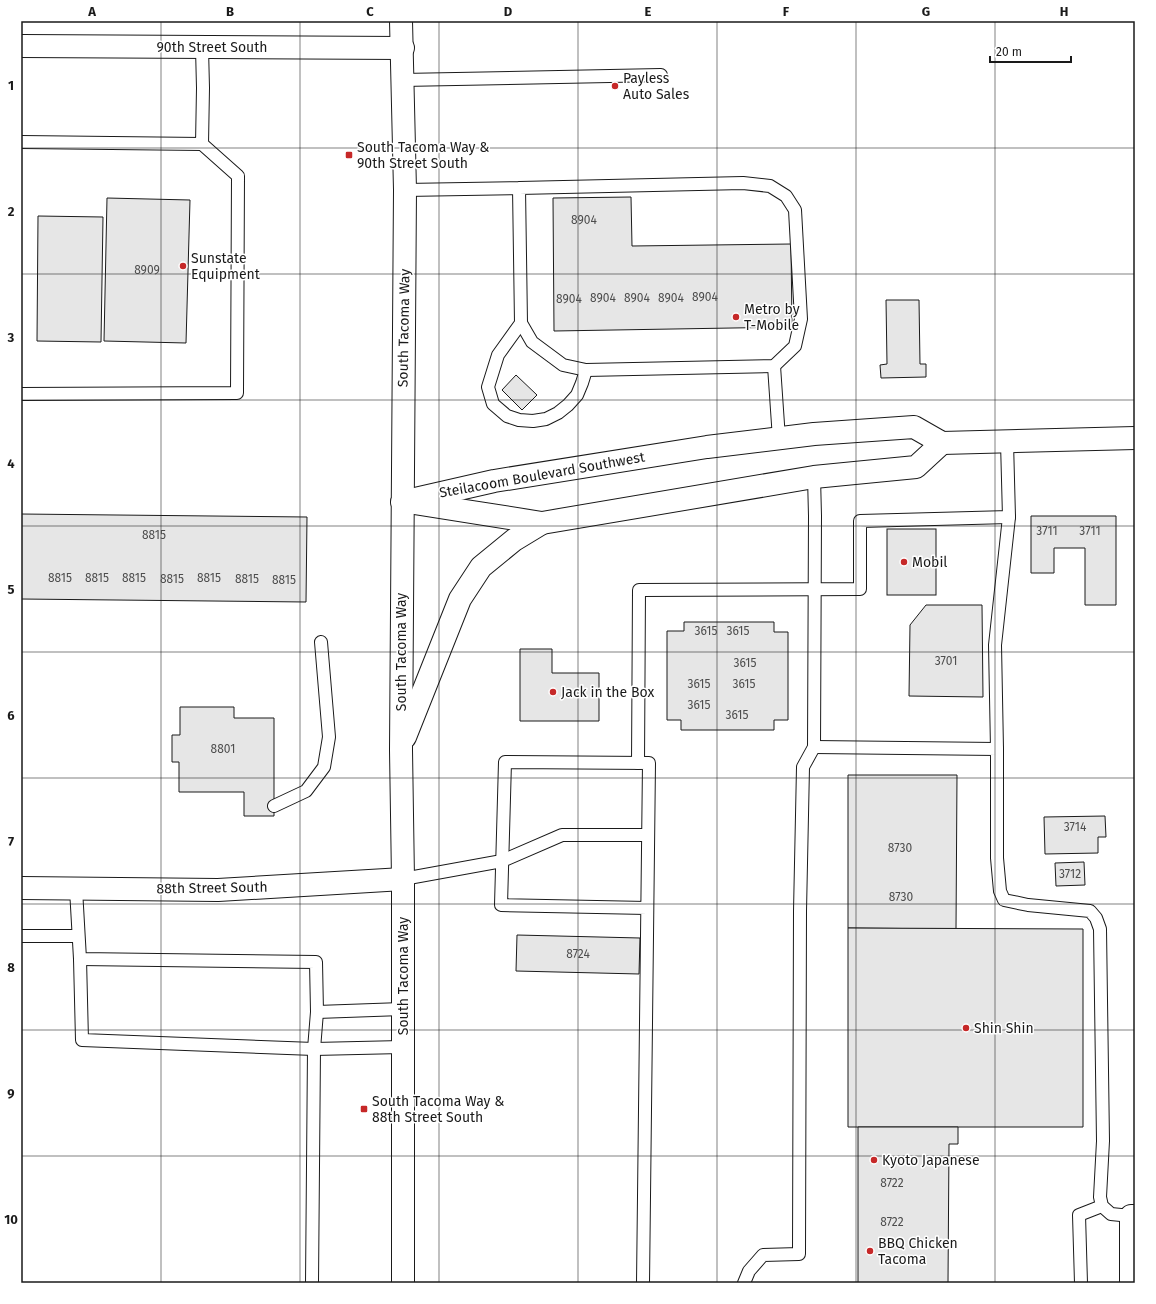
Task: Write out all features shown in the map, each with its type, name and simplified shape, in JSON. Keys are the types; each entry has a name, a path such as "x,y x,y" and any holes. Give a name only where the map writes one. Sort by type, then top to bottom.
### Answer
{"main road":[{"name":"South Tacoma Way","path":"401,21 403,48 402,80 405,190 401,750 403,879 403,1283"},
{"name":"90th Street South","path":"21,46 403,48"},
{"name":"Steilacoom Boulevard Southwest","path":"914,427 942,443 916,467 814,477 542,523 402,502 494,481 707,447 814,434 914,427"},
{"path":"942,443 1135,438"},
{"path":"401,750 460,599 481,567 514,540 542,523"},
{"name":"88th Street South","path":"21,888 218,890 403,879"},
{"path":"1132,1283 1133,1216"}],"lane":[{"path":"202,48 202,144"},
{"path":"402,80 661,75"},
{"path":"21,142 202,144 238,176 237,393 21,394"},
{"path":"405,190 743,183 770,186 786,196 795,210 801,319 795,346 774,366 586,370 563,365 532,342 521,323 519,188"},
{"path":"521,323 498,355 488,387 493,404 507,416 519,420 533,421 558,413 577,395 586,370"},
{"path":"774,366 779,439"},
{"path":"1007,442 1009,517 994,645 997,749 997,858 1000,891 1004,900 1028,905 1090,911 1096,918 1100,929 1103,1142 1100,1197 1102,1206 1111,1214 1133,1216"},
{"path":"744,1283 749,1270 763,1255 799,1254 800,911 803,767 814,747 814,477"},
{"path":"638,763 639,590 860,589 860,520 1009,517"},
{"path":"274,806 306,791 324,767 329,737 321,642"},
{"path":"814,747 997,749"},
{"path":"643,1283 649,763 505,762 501,905 647,908"},
{"path":"403,879 502,861 562,835 648,835"},
{"path":"76,889 80,959 82,1040 314,1048 402,1047"},
{"path":"21,936 78,936"},
{"path":"80,959 316,962 317,1012 314,1048 312,1283"},
{"path":"317,1012 402,1009"},
{"path":"1081,1283 1079,1216 1102,1206"}],"building":[{"path":"631,197 632,246 791,244 792,327 554,331 553,198"},
{"path":"107,198 190,200 186,343 104,341"},
{"path":"38,216 103,217 101,342 37,341"},
{"path":"886,300 919,300 920,364 926,364 926,377 881,378 880,365 887,364"},
{"path":"516,375 537,395 522,410 502,390"},
{"path":"21,514 307,517 306,602 21,599"},
{"path":"1031,516 1116,516 1116,605 1085,605 1085,548 1054,548 1054,573 1031,573"},
{"path":"887,529 936,529 936,595 887,595"},
{"path":"926,605 982,605 983,697 909,696 910,625"},
{"path":"684,622 774,622 774,632 788,632 788,720 774,720 774,730 681,730 681,720 667,720 667,631 684,631"},
{"path":"520,649 552,649 552,673 599,673 599,721 520,721"},
{"path":"180,707 234,707 234,718 274,718 274,816 244,816 244,792 179,792 179,762 172,762 172,735 180,735"},
{"path":"848,775 957,775 956,929 848,928"},
{"path":"1105,816 1106,837 1098,837 1098,853 1045,854 1044,817"},
{"path":"1084,862 1085,885 1056,886 1055,863"},
{"name":"Shin Shin","path":"848,928 1083,929 1083,1127 848,1127"},
{"path":"517,935 640,938 639,974 516,971"},
{"path":"858,1127 958,1127 958,1144 949,1144 948,1283 858,1283"}],"place":[{"name":"Payless Auto Sales","path":"615,86"},
{"name":"South Tacoma Way & 90th Street South","path":"349,155"},
{"name":"Sunstate Equipment","path":"183,266"},
{"name":"Metro by T-Mobile","path":"736,317"},
{"name":"Mobil","path":"904,562"},
{"name":"Jack in the Box","path":"553,692"},
{"name":"Shin Shin","path":"966,1028"},
{"name":"South Tacoma Way & 88th Street South","path":"364,1109"},
{"name":"Kyoto Japanese","path":"874,1160"},
{"name":"BBQ Chicken Tacoma","path":"870,1251"}]}
